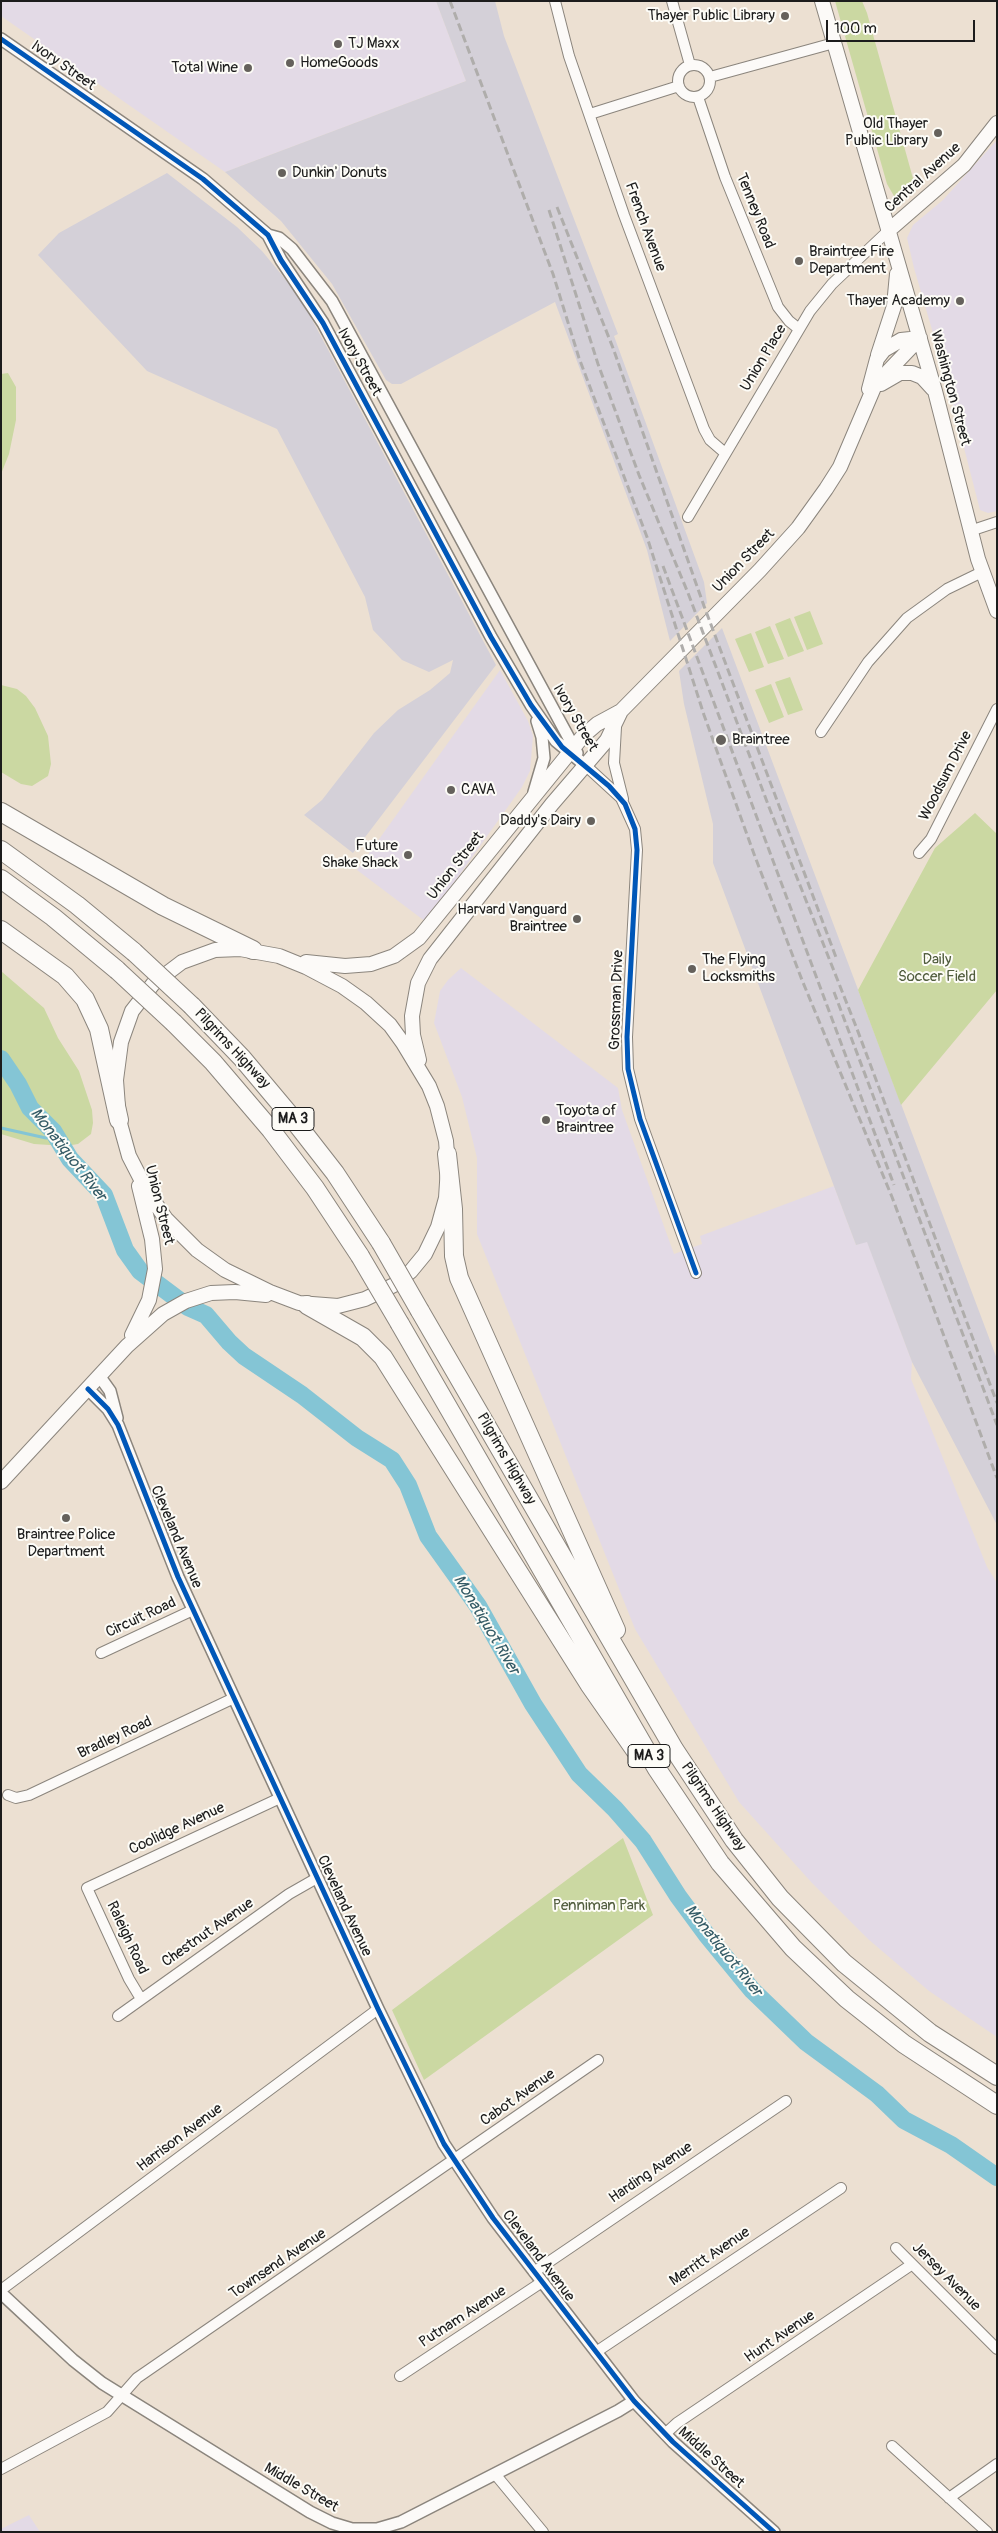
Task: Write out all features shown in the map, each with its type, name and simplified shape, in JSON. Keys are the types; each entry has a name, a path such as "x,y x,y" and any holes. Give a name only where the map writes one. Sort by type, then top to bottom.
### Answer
{"highway":[{"path":"1,812 153,900 253,950"},
{"name":"Pilgrims Highway","path":"1,850 77,905 134,952 192,1006 248,1065 296,1122 335,1173 381,1243 656,1717 723,1825 756,1869 805,1924 844,1963 886,1999 944,2043 997,2076"},
{"name":"Pilgrims Highway","path":"1,879 53,917 117,970 174,1023 213,1062 271,1130 315,1188 360,1256 657,1769 699,1834 756,1907 793,1948 833,1986 904,2044 997,2105"},
{"path":"1,930 65,976 85,999 99,1029 119,1120"},
{"path":"447,1154 453,1209 454,1256 459,1278 656,1717"},
{"path":"308,1305 363,1336 383,1357 603,1705 699,1834"}],"main road":[{"name":"Washington Street","path":"822,1 920,338 970,531 982,572 997,611"},
{"name":"Central Avenue","path":"888,231 964,165 997,123"},
{"name":"Union Street","path":"862,414 894,306 898,263"},
{"name":"Union Street","path":"429,1086 418,1057 412,1026 414,1000 421,975 440,945 607,740 619,716 798,528 833,478 879,379 920,338"},
{"path":"877,359 894,342 920,338"},
{"path":"862,414 877,387 889,378 900,374 912,374 922,377 935,392"},
{"name":"Union Street","path":"279,956 323,965 354,966 379,962 400,952 429,927 532,796 571,750 597,724 619,716"},
{"path":"215,950 253,950 279,956 328,978 375,1010 403,1042 429,1086 440,1116 447,1154 447,1189 441,1218 430,1245 411,1271 394,1285 366,1300 338,1306 308,1305 289,1300 233,1275 189,1242 160,1210 130,1156 119,1120 116,1087 118,1054 127,1021 138,1001 163,975 193,957 215,950"},
{"name":"Union Street","path":"127,1346 149,1300 154,1276 155,1256 146,1213 130,1156"},
{"name":"Union Street","path":"1,1482 127,1346 162,1314 186,1301 203,1295 244,1293 289,1300"}],"street":[{"name":"French Avenue","path":"555,1 569,56 624,215 704,429 710,440 725,453"},
{"path":"672,1 690,65"},
{"name":"Ivory Street","path":"1,39 203,180 268,235 281,260 327,330 531,705 546,728 585,765"},
{"path":"710,77 834,42"},
{"path":"690,65 704,68 710,77 708,90 698,97 686,95 679,86 680,73 690,65"},
{"path":"590,114 679,86"},
{"name":"Tenney Road","path":"698,97 725,177 778,307 788,321 799,329"},
{"name":"Union Place","path":"688,517 799,329 824,293 888,231"},
{"name":"Ivory Street","path":"268,235 279,238 292,249 332,301 527,662 571,750"},
{"path":"970,531 997,522"},
{"path":"466,588 464,574 469,570 476,577 493,610 527,662"},
{"path":"821,732 868,662 907,618 947,589 982,572"},
{"path":"531,705 540,728 544,751 541,773 532,796"},
{"name":"Woodsum Drive","path":"919,853 931,840 997,709"},
{"path":"619,716 614,763 625,804"},
{"name":"Grossman Drive","path":"585,765 615,792 625,804 635,829 637,850 627,1037 628,1068 640,1119 696,1273"},
{"name":"Cleveland Avenue","path":"100,1377 110,1391 118,1425 166,1550 432,2122 454,2161 488,2212 634,2401"},
{"name":"Cleveland Avenue","path":"88,1389 108,1409 118,1425"},
{"name":"Circuit Road","path":"101,1653 194,1610"},
{"name":"Bradley Road","path":"8,1795 16,1798 29,1795 234,1698"},
{"name":"Coolidge Avenue","path":"87,1888 280,1798"},
{"name":"Chestnut Avenue","path":"118,2016 289,1894 318,1878"},
{"name":"Raleigh Road","path":"87,1888 129,1979 141,1999"},
{"name":"Harrison Avenue","path":"1,2292 378,2009"},
{"name":"Cabot Avenue","path":"454,2161 598,2060"},
{"name":"Harding Avenue","path":"534,2272 786,2101"},
{"name":"Townsend Avenue","path":"1,2469 102,2415 112,2408 137,2378 454,2161"},
{"name":"Merritt Avenue","path":"596,2352 841,2188"},
{"name":"Jersey Avenue","path":"896,2248 997,2349"},
{"name":"Hunt Avenue","path":"665,2434 677,2423 911,2265"},
{"name":"Putnam Avenue","path":"400,2376 542,2282"},
{"name":"Middle Street","path":"1,2292 73,2360 122,2396 310,2512 345,2530 374,2531 401,2522 618,2411 634,2401 665,2434 774,2532"},
{"path":"892,2446 987,2532"},
{"path":"949,2498 997,2464"},
{"path":"495,2474 543,2532"}],"shaded area":[{"path":"1,1 436,1 466,81 225,172 1,16"},
{"path":"436,1 495,1 504,36 618,334 614,336 704,582 707,603 670,641 647,550 555,302 401,384 392,384 386,380 332,284 281,221 225,172 466,81"},
{"name":"Thayer Academy","path":"997,140 997,511 988,513 980,510 907,238 913,225 943,200"},
{"path":"167,173 237,227 262,251 300,297 496,665 353,853 304,815 322,800 374,733 398,710 430,690 450,673 453,660 429,672 402,660 373,630 365,597 277,429 147,371 38,255 59,233"},
{"path":"722,628 997,1359 997,1525 912,1362 867,1242 856,1245 713,863 713,824 684,704 679,671"},
{"path":"500,670 528,721 533,736 530,771 522,787 426,922 357,870"},
{"path":"461,968 618,1088 622,1110 674,1254 702,1244 700,1236 834,1186 856,1245 867,1241 912,1362 911,1379 987,1567 997,1583 997,2037 929,1991 868,1939 812,1883 739,1802 635,1629 477,1234 477,1158 462,1097 434,1023 440,991 448,980"},
{"path":"29,2515 40,2532 1,2532 1,2529"}],"green space":[{"path":"835,1 862,1 867,13 914,182 913,192 903,199 894,196 887,184"},
{"path":"8,373 16,387 16,420 9,454 1,474 1,374"},
{"path":"810,611 823,644 807,650 794,617"},
{"path":"790,618 804,651 788,657 775,624"},
{"path":"770,626 784,659 768,664 755,632"},
{"path":"751,633 764,667 749,672 735,639"},
{"path":"790,677 803,710 788,715 775,682"},
{"path":"771,684 784,717 769,723 755,690"},
{"path":"1,685 17,689 26,696 35,708 48,736 51,764 48,776 32,786 21,784 1,772"},
{"name":"Daily Soccer Field","path":"975,813 997,834 997,990 901,1105 858,990 935,848"},
{"path":"1,971 44,1008 58,1038 79,1071 92,1110 93,1123 91,1134 78,1144 66,1146 34,1144 1,1134"},
{"name":"Penniman Park","path":"623,1838 653,1915 424,2080 392,2010"}],"waterway":[{"name":"Monatiquot River","path":"1,1059 18,1084 30,1108 53,1131 70,1159 104,1195 125,1250 140,1271 188,1307 206,1315 244,1356 302,1395 357,1438 392,1460 408,1485 428,1536 478,1606 533,1704 579,1774 615,1809 643,1841 678,1896 706,1934 752,1990 806,2042 877,2094 904,2120 951,2145 997,2177"},
{"path":"1,1128 46,1138 57,1136"}],"railway":[{"path":"450,1 553,274 579,358 647,537 704,715 754,854 802,980 892,1197 997,1478"},
{"path":"557,207 613,348 704,606 837,960"},
{"path":"549,210 598,364 639,475 688,593 769,807 857,1029 997,1403"},
{"path":"663,566 894,1185"},
{"path":"834,992 997,1425"}],"cycle path":[{"path":"1,39 203,179 268,235 281,260 323,323 491,637 531,705 562,747 609,786 625,804 635,829 637,850 627,1037 628,1069 640,1119 696,1273"},
{"path":"88,1389 108,1409 118,1425 178,1577 378,2009 444,2144 493,2218 634,2401 673,2442 774,2532"}],"place":[{"name":"Thayer Public Library","path":"785,16"},
{"name":"TJ Maxx","path":"338,44"},
{"name":"HomeGoods","path":"290,63"},
{"name":"Total Wine","path":"248,68"},
{"name":"Old Thayer Public Library","path":"938,133"},
{"name":"Dunkin' Donuts","path":"282,173"},
{"name":"Braintree Fire Department","path":"799,261"},
{"name":"Thayer Academy","path":"960,301"},
{"name":"Braintree","path":"721,740"},
{"name":"CAVA","path":"451,790"},
{"name":"Daddy's Dairy","path":"591,821"},
{"name":"Future Shake Shack","path":"408,855"},
{"name":"Harvard Vanguard Braintree","path":"577,919"},
{"name":"The Flying Locksmiths","path":"692,969"},
{"name":"Toyota of Braintree","path":"546,1120"},
{"name":"Braintree Police Department","path":"66,1518"}]}
